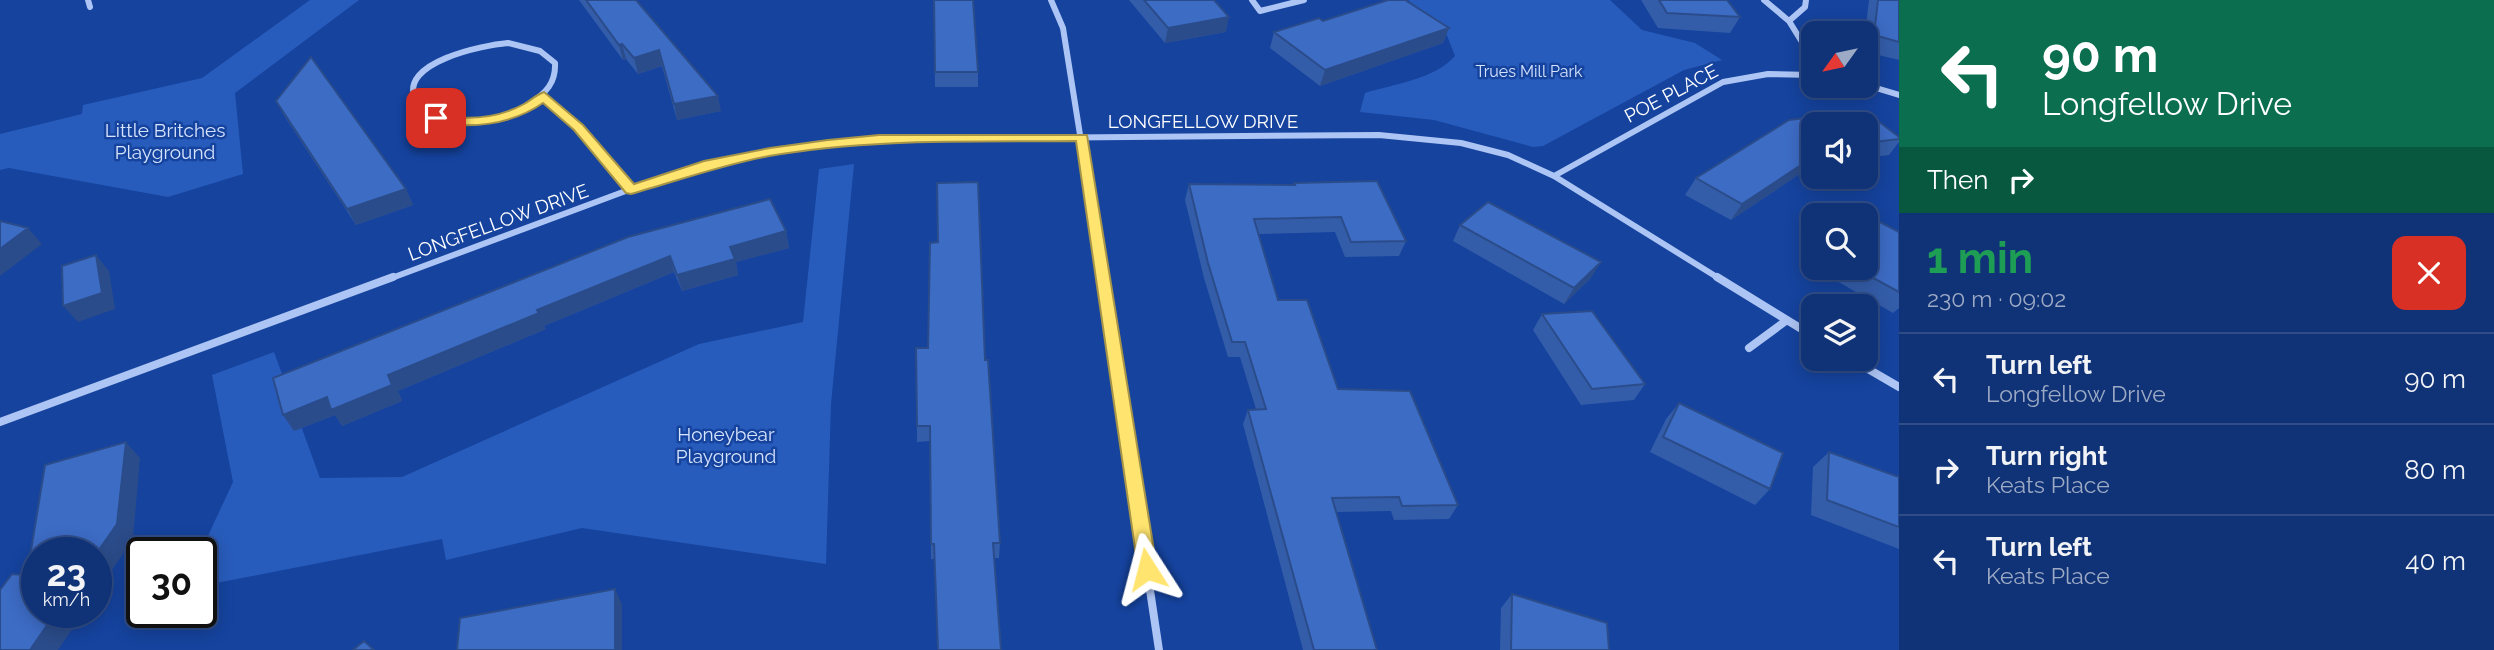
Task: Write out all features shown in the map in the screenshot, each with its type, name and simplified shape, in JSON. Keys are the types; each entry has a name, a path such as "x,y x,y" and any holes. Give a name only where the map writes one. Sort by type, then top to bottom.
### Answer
{"street":[{"path":"89,0 90,7"},
{"path":"1051,0 1063,28 1082,137 1160,650"},
{"path":"1252,0 1260,11 1304,0"},
{"path":"1764,0 1788,21 1801,41"},
{"path":"1788,21 1805,7 1806,0"},
{"path":"508,43 543,51 553,60 557,71 554,84 544,96 527,108 506,116 483,122 457,123 436,118 420,110 413,98 415,84 426,71 443,59 464,50 508,43"},
{"name":"POE PLACE","path":"1554,176 1723,82 1749,74 1801,74"},
{"path":"1878,89 1899,95"},
{"path":"544,96 578,127 631,189"},
{"name":"LONGFELLOW DRIVE","path":"0,422 631,189 704,166 770,152 879,139 1415,137 1461,143 1508,155 1554,176 1801,329"},
{"path":"1749,348 1787,320"},
{"path":"1872,371 1899,387"}],"green space":[{"name":"Little Britches Playground","path":"310,0 359,0 235,93 243,174 168,197 9,168 0,170 0,134 82,114 83,105 202,78"},
{"name":"Trues Mill Park","path":"1408,0 1610,0 1642,30 1695,43 1722,60 1684,70 1543,146 1533,147 1434,120 1360,112 1365,93 1425,75 1447,64 1455,56 1446,33"},
{"name":"Honeybear Playground","path":"854,164 831,404 826,564 582,528 446,560 442,539 217,583 217,537 207,537 233,482 212,375 274,352 320,478 402,477 699,344 803,322 819,169"}],"building":[{"path":"586,0 636,0 718,96 674,104 659,50 634,58 622,44 619,45"},
{"path":"934,0 973,0 978,72 935,72"},
{"path":"1144,0 1214,0 1229,17 1168,28"},
{"path":"1388,0 1405,0 1449,28 1325,70 1274,32 1319,18 1323,21"},
{"path":"1659,0 1727,0 1740,17 1667,13"},
{"path":"1878,0 1899,0 1899,42 1878,36 1878,21 1876,21"},
{"path":"311,57 406,189 347,209 276,101"},
{"path":"1801,119 1801,165 1742,204 1696,178 1789,120"},
{"path":"1878,121 1899,137 1878,142"},
{"path":"1377,181 1406,241 1351,242 1341,217 1254,219 1278,300 1307,300 1338,389 1410,391 1458,505 1402,506 1399,497 1332,498 1377,650 1314,650 1248,410 1266,409 1245,342 1232,342 1208,263 1189,184 1295,185 1294,183"},
{"path":"978,182 985,360 988,360 1000,543 993,543 1001,650 938,650 934,544 931,544 930,426 917,426 916,348 928,348 930,243 938,242 937,183"},
{"path":"770,199 786,231 730,247 735,259 677,275 670,256 388,375 392,385 331,410 327,397 283,415 273,378 628,237"},
{"path":"1488,202 1601,262 1574,288 1460,225"},
{"path":"0,221 28,228 0,249"},
{"path":"1878,221 1899,232 1899,292 1877,280"},
{"path":"96,255 102,293 63,306 62,266"},
{"path":"1592,311 1645,384 1592,389 1542,314"},
{"path":"1679,403 1783,453 1770,489 1663,437"},
{"path":"126,442 117,524 108,537 33,537 45,465"},
{"path":"1829,452 1899,477 1899,527 1827,500"},
{"path":"12,574 21,575 21,628 45,628 30,650 0,650 0,590"},
{"path":"615,589 615,650 457,650 460,618"},
{"path":"1512,594 1607,623 1609,650 1511,650"},
{"path":"364,641 374,650 353,650"}],"route":[{"path":"436,118 457,123 483,122 527,108 544,96 578,127 631,189 704,166 770,152 828,144 879,139 1082,137 1147,569"}]}
